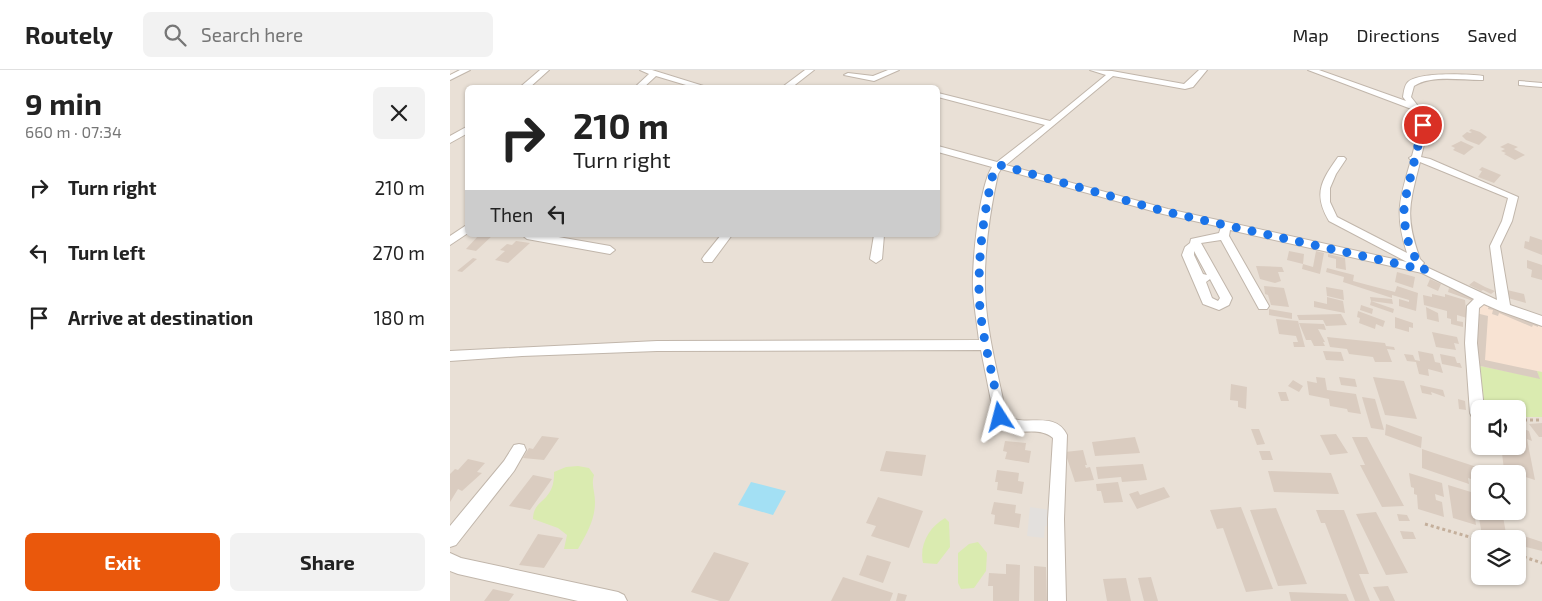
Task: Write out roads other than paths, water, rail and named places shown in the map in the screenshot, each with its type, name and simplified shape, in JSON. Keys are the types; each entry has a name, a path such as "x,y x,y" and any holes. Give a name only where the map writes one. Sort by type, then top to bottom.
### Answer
{"street":[{"path":"450,78 466,70"},
{"path":"526,85 545,70"},
{"path":"644,70 695,85"},
{"path":"789,85 810,70"},
{"path":"848,74 874,79 895,70"},
{"path":"1057,601 1056,519 1060,435 1053,428 1042,425 1012,427 1004,423 1000,417 986,345 979,289 983,222 993,174 995,169 1051,124 1101,71 1185,87 1190,85 1203,70"},
{"path":"1312,70 1425,111 1427,115 1414,158 1404,204 1404,230 1415,260"},
{"path":"642,85 655,74"},
{"path":"1415,107 1407,98 1408,88 1414,82 1426,79 1480,78"},
{"path":"1522,83 1542,85"},
{"path":"940,95 1051,124"},
{"path":"450,140 465,131"},
{"path":"940,150 1000,165 1167,212 1225,231 1425,270 1504,308 1542,321"},
{"path":"1414,158 1427,161 1513,197 1507,220 1495,246 1504,308"},
{"path":"1341,160 1326,181 1324,195 1328,211 1333,219 1415,260 1425,270"},
{"path":"450,241 465,229"},
{"path":"1195,246 1190,247 1188,255 1207,301 1212,304 1223,305 1226,298 1195,246 1195,242 1225,231"},
{"path":"1225,231 1263,306"},
{"path":"538,237 610,250"},
{"path":"708,259 725,237"},
{"path":"876,259 879,237"},
{"path":"1199,278 1213,277"},
{"path":"1477,400 1471,343 1473,306 1483,298"},
{"path":"450,356 522,351 657,346 823,347 986,345"},
{"path":"450,540 509,466 519,450"},
{"path":"450,561 458,566 618,601"}],"water":[{"path":"751,482 786,491 773,515 738,505"}]}
